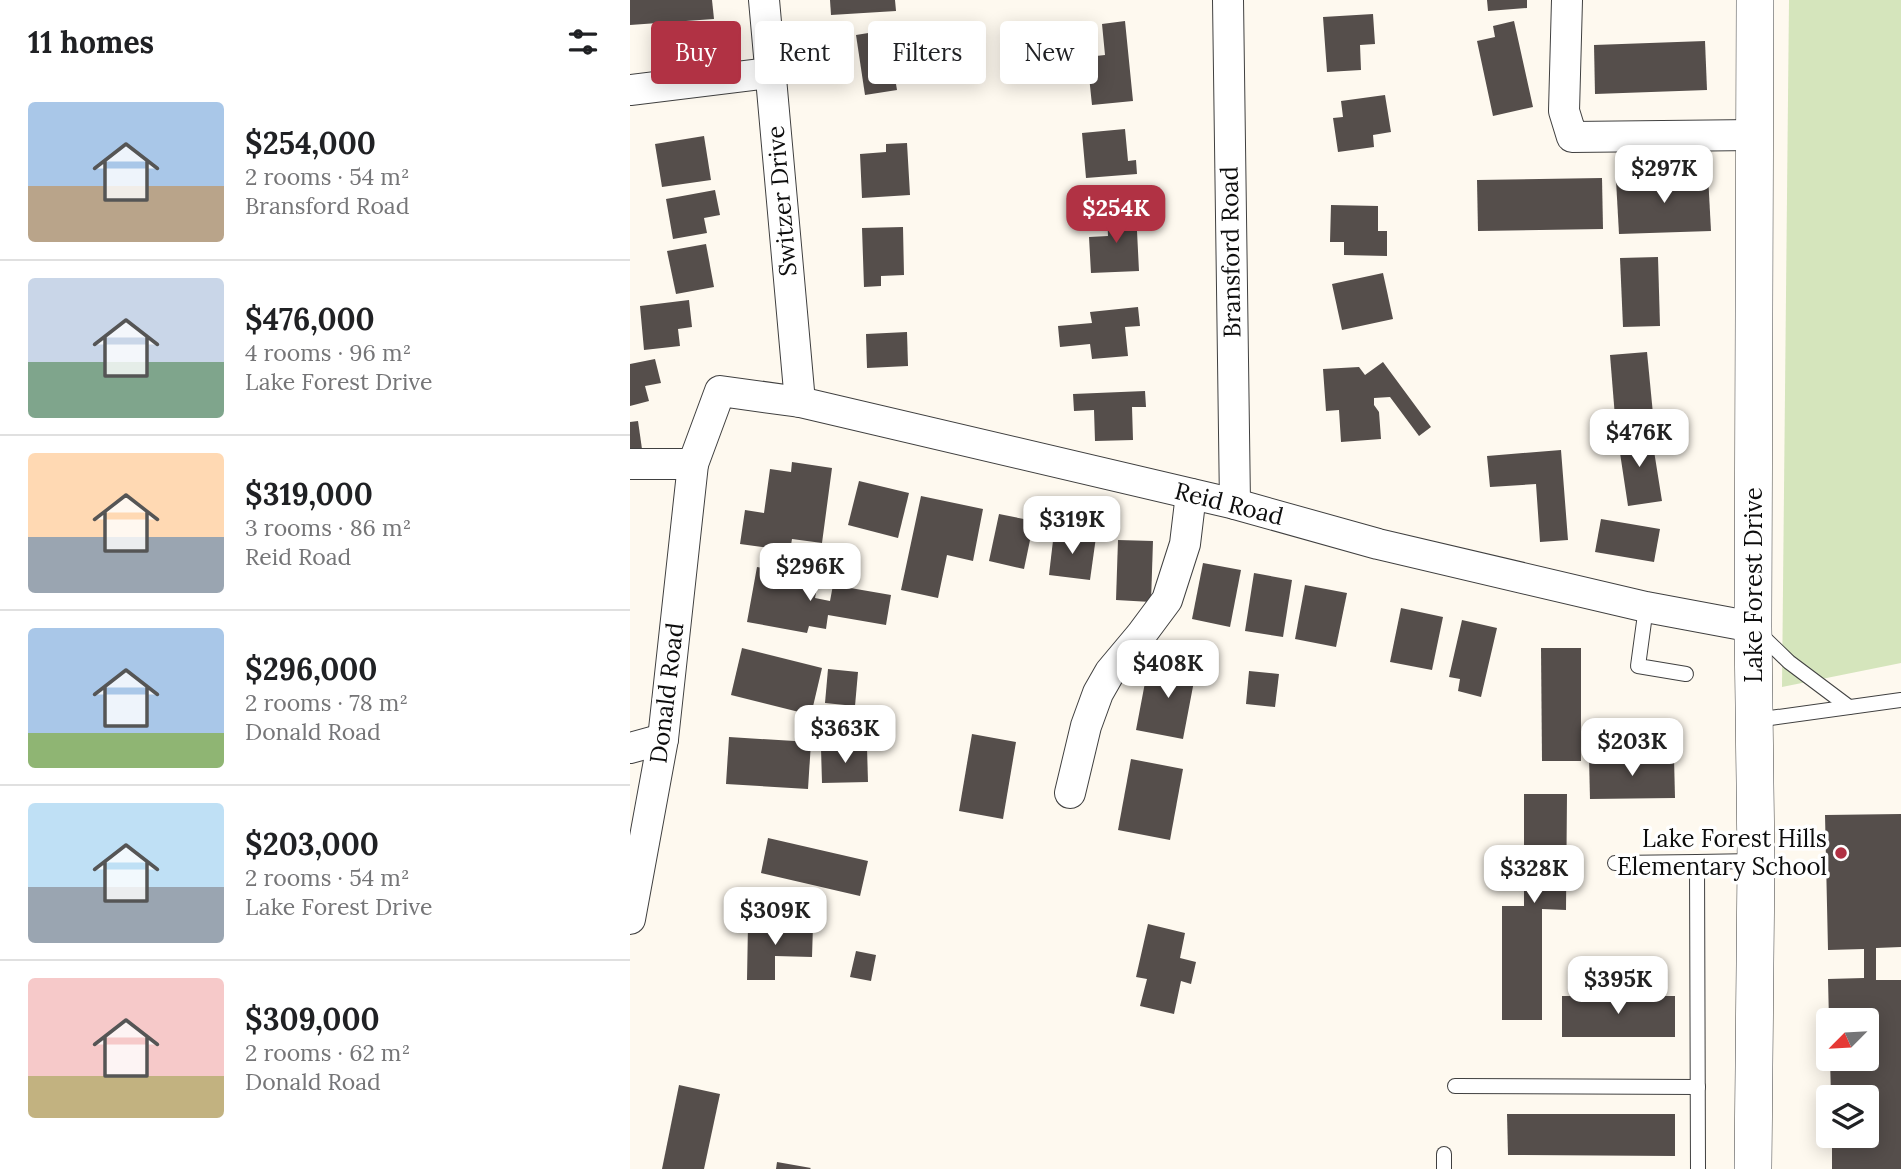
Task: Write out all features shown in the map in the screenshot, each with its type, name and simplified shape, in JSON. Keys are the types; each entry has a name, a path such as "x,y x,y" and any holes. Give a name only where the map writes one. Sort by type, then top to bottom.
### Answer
{"street":[{"name":"Switzer Drive","path":"764,0 766,21"},
{"name":"Bransford Road","path":"1228,0 1235,504"},
{"path":"1567,0 1564,111 1572,136 1754,135"},
{"name":"Lake Forest Drive","path":"1753,1169 1756,862 1753,627 1755,0"},
{"path":"630,90 755,75"},
{"name":"Switzer Drive","path":"771,84 800,401"},
{"name":"Reid Road","path":"693,464 720,391 800,401 1235,504 1377,544 1646,607 1753,627"},
{"path":"630,464 693,464"},
{"name":"Donald Road","path":"630,919 663,739 693,464"},
{"path":"1070,793 1086,726 1098,693 1110,672 1167,600 1185,544 1191,494"},
{"path":"630,748 663,739"}],"lane":[{"path":"1646,607 1638,666 1686,674"},
{"path":"1753,627 1789,662 1849,707"},
{"path":"1754,720 1901,700"},
{"path":"1697,862 1698,1169"},
{"path":"1615,863 1756,862"},
{"path":"1455,1086 1698,1087"}],"green space":[{"path":"1789,0 1901,0 1901,663 1782,687"}],"building":[{"path":"630,0 712,0 714,19 651,21 651,24 630,25"},
{"path":"830,0 895,0 896,11 831,15"},
{"path":"1487,0 1527,0 1527,8 1488,11"},
{"path":"1373,14 1375,44 1360,45 1361,70 1327,72 1323,17"},
{"path":"1125,21 1133,101 1092,105 1090,84 1098,84 1098,56 1105,55 1102,24"},
{"path":"1514,21 1533,107 1493,116 1477,41 1495,37 1493,26"},
{"path":"868,33 868,84 896,84 897,90 865,95 856,35"},
{"path":"1705,41 1707,90 1595,94 1594,45"},
{"path":"1385,95 1391,132 1373,135 1374,147 1338,152 1333,118 1343,117 1341,101"},
{"path":"1125,129 1128,161 1136,160 1137,174 1086,178 1082,133"},
{"path":"704,136 711,180 662,187 655,144"},
{"path":"907,143 910,195 862,198 860,154 886,152 886,144"},
{"path":"1708,175 1711,231 1619,234 1616,180"},
{"path":"1602,178 1603,229 1478,231 1477,180"},
{"path":"715,190 720,215 704,218 707,233 673,239 666,199"},
{"path":"1331,205 1378,206 1378,231 1387,231 1387,256 1344,255 1344,242 1330,242"},
{"path":"1136,211 1139,271 1091,273 1089,237 1108,236 1107,213"},
{"path":"903,227 904,275 881,276 881,286 864,287 862,228"},
{"path":"706,244 714,287 676,294 667,251"},
{"path":"1658,257 1660,326 1623,327 1620,258"},
{"path":"1383,273 1393,319 1342,330 1332,284"},
{"path":"689,300 692,327 678,329 680,346 644,350 640,306"},
{"path":"1138,307 1140,326 1125,327 1128,356 1092,359 1090,344 1060,347 1058,326 1092,323 1090,312"},
{"path":"907,332 908,366 867,368 866,334"},
{"path":"1647,352 1653,414 1615,417 1610,355"},
{"path":"655,359 661,383 645,386 649,401 630,406 630,364"},
{"path":"1383,362 1431,427 1419,436 1390,397 1374,398 1374,405 1379,412 1381,439 1341,442 1339,410 1326,411 1323,369 1359,367 1365,375"},
{"path":"1145,391 1146,407 1132,407 1133,440 1095,441 1094,410 1074,411 1073,394"},
{"path":"638,421 642,449 630,451 630,422"},
{"path":"1651,432 1662,501 1628,506 1615,437"},
{"path":"1561,450 1568,540 1540,542 1536,484 1490,487 1487,456"},
{"path":"792,462 832,468 822,543 792,539 790,551 740,544 745,510 764,513 770,469 791,472"},
{"path":"859,481 909,493 898,538 848,525"},
{"path":"921,496 983,509 973,561 947,555 938,598 901,590"},
{"path":"999,514 1034,521 1024,569 989,561"},
{"path":"1601,519 1660,529 1654,562 1595,552"},
{"path":"1054,532 1096,537 1090,580 1049,575"},
{"path":"1118,540 1153,541 1151,602 1116,600"},
{"path":"1203,563 1241,570 1230,627 1192,619"},
{"path":"757,567 819,578 815,598 830,601 833,585 891,595 886,625 828,615 826,629 809,626 807,633 747,622"},
{"path":"1254,573 1292,580 1283,637 1245,631"},
{"path":"1305,585 1347,593 1336,647 1295,639"},
{"path":"1401,608 1443,617 1432,670 1390,662"},
{"path":"1462,620 1497,628 1481,697 1458,691 1460,679 1449,677"},
{"path":"742,648 822,668 811,715 731,695"},
{"path":"1541,648 1581,648 1581,761 1542,761"},
{"path":"1175,656 1198,660 1183,739 1136,730 1147,672 1171,677"},
{"path":"828,669 858,672 855,706 825,703"},
{"path":"1249,671 1279,674 1275,707 1246,704"},
{"path":"972,734 1016,742 1003,819 959,811"},
{"path":"729,737 811,742 808,789 726,784"},
{"path":"867,747 868,782 822,783 821,748"},
{"path":"1589,757 1674,757 1675,798 1590,799"},
{"path":"1131,759 1183,769 1170,840 1118,830"},
{"path":"1524,794 1567,794 1566,910 1542,909 1542,1020 1502,1020 1502,906 1524,906"},
{"path":"1901,814 1901,947 1876,948 1876,980 1901,980 1901,1169 1832,1169 1832,1148 1879,1148 1879,1085 1831,1085 1830,1071 1880,1071 1880,1008 1829,1008 1828,979 1864,978 1864,949 1828,950 1825,815"},
{"path":"768,838 868,861 860,896 761,873"},
{"path":"748,924 813,925 812,957 775,956 775,980 747,980"},
{"path":"1148,924 1185,933 1180,958 1196,962 1191,984 1181,981 1174,1014 1140,1006 1147,979 1136,977"},
{"path":"856,951 876,955 871,981 850,977"},
{"path":"1562,996 1675,996 1675,1037 1562,1037"},
{"path":"679,1085 720,1094 704,1169 662,1169"},
{"path":"1507,1114 1675,1114 1675,1156 1508,1155"},
{"path":"777,1162 811,1168 776,1169"}],"place":[{"name":"Lake Forest Hills Elementary School","path":"1841,853"}]}
